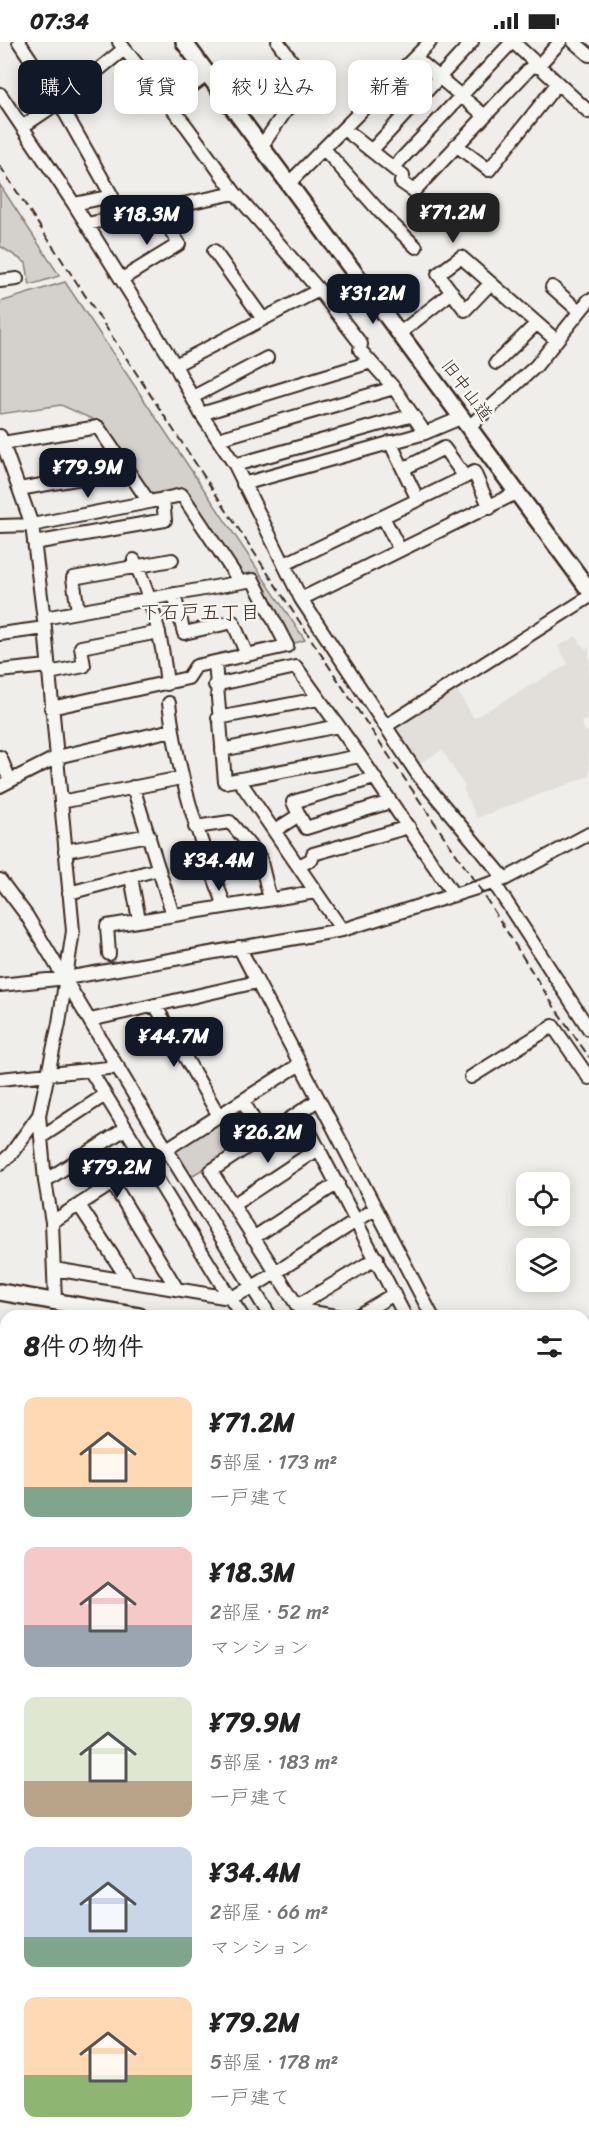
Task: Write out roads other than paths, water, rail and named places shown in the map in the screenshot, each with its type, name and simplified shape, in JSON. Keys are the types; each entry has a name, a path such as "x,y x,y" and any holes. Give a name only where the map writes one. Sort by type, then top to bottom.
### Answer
{"main road":[{"name":"旧中山道","path":"184,42 589,590"},
{"path":"0,1292 105,1310"}],"street":[{"path":"19,42 31,60"},
{"path":"261,147 306,81 278,42"},
{"path":"288,184 325,150 430,42"},
{"path":"372,150 472,42"},
{"path":"393,168 513,42 557,84 587,104"},
{"path":"344,129 403,176 401,182 414,191 456,145 560,42"},
{"path":"574,42 589,55"},
{"path":"102,64 122,46 133,60"},
{"path":"416,58 485,116"},
{"path":"198,82 208,74"},
{"path":"456,145 489,170 557,84"},
{"path":"0,94 75,204 175,365 201,414 235,465 301,598 438,801 499,881 589,1029"},
{"path":"22,127 41,114"},
{"path":"66,114 112,196 75,204"},
{"path":"176,114 235,193 319,290 361,344 360,350 394,388 425,433"},
{"path":"325,150 380,212 416,246"},
{"path":"87,224 235,193"},
{"path":"122,279 179,244 158,209"},
{"path":"214,251 263,319"},
{"path":"490,284 465,310 438,274 461,257 556,340"},
{"path":"0,281 17,279"},
{"path":"243,484 467,422 536,366 585,309 552,287"},
{"path":"175,365 319,290"},
{"path":"400,333 452,292"},
{"path":"496,363 536,324"},
{"path":"193,398 267,358"},
{"path":"201,414 371,362"},
{"path":"218,439 394,388"},
{"path":"235,465 413,415"},
{"path":"55,1301 52,1222 45,1180 39,1115 73,931 45,623 32,525 4,456 1,439 98,427 149,502"},
{"path":"390,442 418,500"},
{"path":"404,469 444,448 465,477"},
{"path":"19,489 127,470"},
{"path":"285,564 474,472 490,508"},
{"path":"301,598 490,508 518,492"},
{"path":"0,526 32,525 182,495 240,582"},
{"path":"34,543 165,519 163,500"},
{"path":"383,517 400,550"},
{"path":"78,611 73,578 135,563 172,560"},
{"path":"135,563 152,603 167,684"},
{"path":"0,634 45,623 78,611 152,603 174,594 253,580 287,646 196,666 188,678 167,684 51,708"},
{"path":"174,594 184,633 233,622 247,655"},
{"path":"386,726 589,597"},
{"path":"0,671 49,670 84,666 81,646 159,632"},
{"path":"215,662 215,685 225,782 360,756"},
{"path":"215,685 296,667 360,756 453,894"},
{"path":"219,718 318,699"},
{"path":"169,703 181,778 195,827 225,906"},
{"path":"222,750 338,726"},
{"path":"0,757 5,783 57,757 172,730"},
{"path":"61,802 181,778"},
{"path":"374,778 293,802 298,815 306,828 390,802"},
{"path":"239,780 342,930"},
{"path":"133,787 173,915"},
{"path":"274,831 298,815"},
{"path":"195,827 230,822 260,858 270,899"},
{"path":"298,866 312,859 314,854 409,827"},
{"path":"0,985 66,978 342,930 390,917 453,894 499,881 589,834"},
{"path":"65,851 149,835"},
{"path":"69,893 159,869"},
{"path":"131,877 139,920"},
{"path":"0,880 27,916 66,978 167,1150 266,1310"},
{"path":"109,954 107,926 316,892"},
{"path":"239,947 429,1310"},
{"path":"90,1020 257,982"},
{"path":"155,1005 219,1116"},
{"path":"471,1077 553,1026 589,1078"},
{"path":"52,1222 300,1064"},
{"path":"0,1079 118,1067"},
{"path":"90,1070 238,1310"},
{"path":"41,1137 105,1095"},
{"path":"243,1101 264,1138"},
{"path":"300,1310 211,1172 318,1101"},
{"path":"300,1113 402,1310"},
{"path":"0,1164 11,1154 39,1115"},
{"path":"45,1180 125,1129"},
{"path":"233,1205 319,1148"},
{"path":"254,1238 338,1183"},
{"path":"112,1184 177,1289"},
{"path":"79,1205 129,1281"},
{"path":"54,1269 230,1298 253,1287 356,1219 375,1209"},
{"path":"297,1306 377,1258"},
{"path":"367,1310 394,1294"}],"railway":[{"path":"0,166 589,1057"}],"district":[{"name":"下石戸五丁目","path":"200,612"}]}
